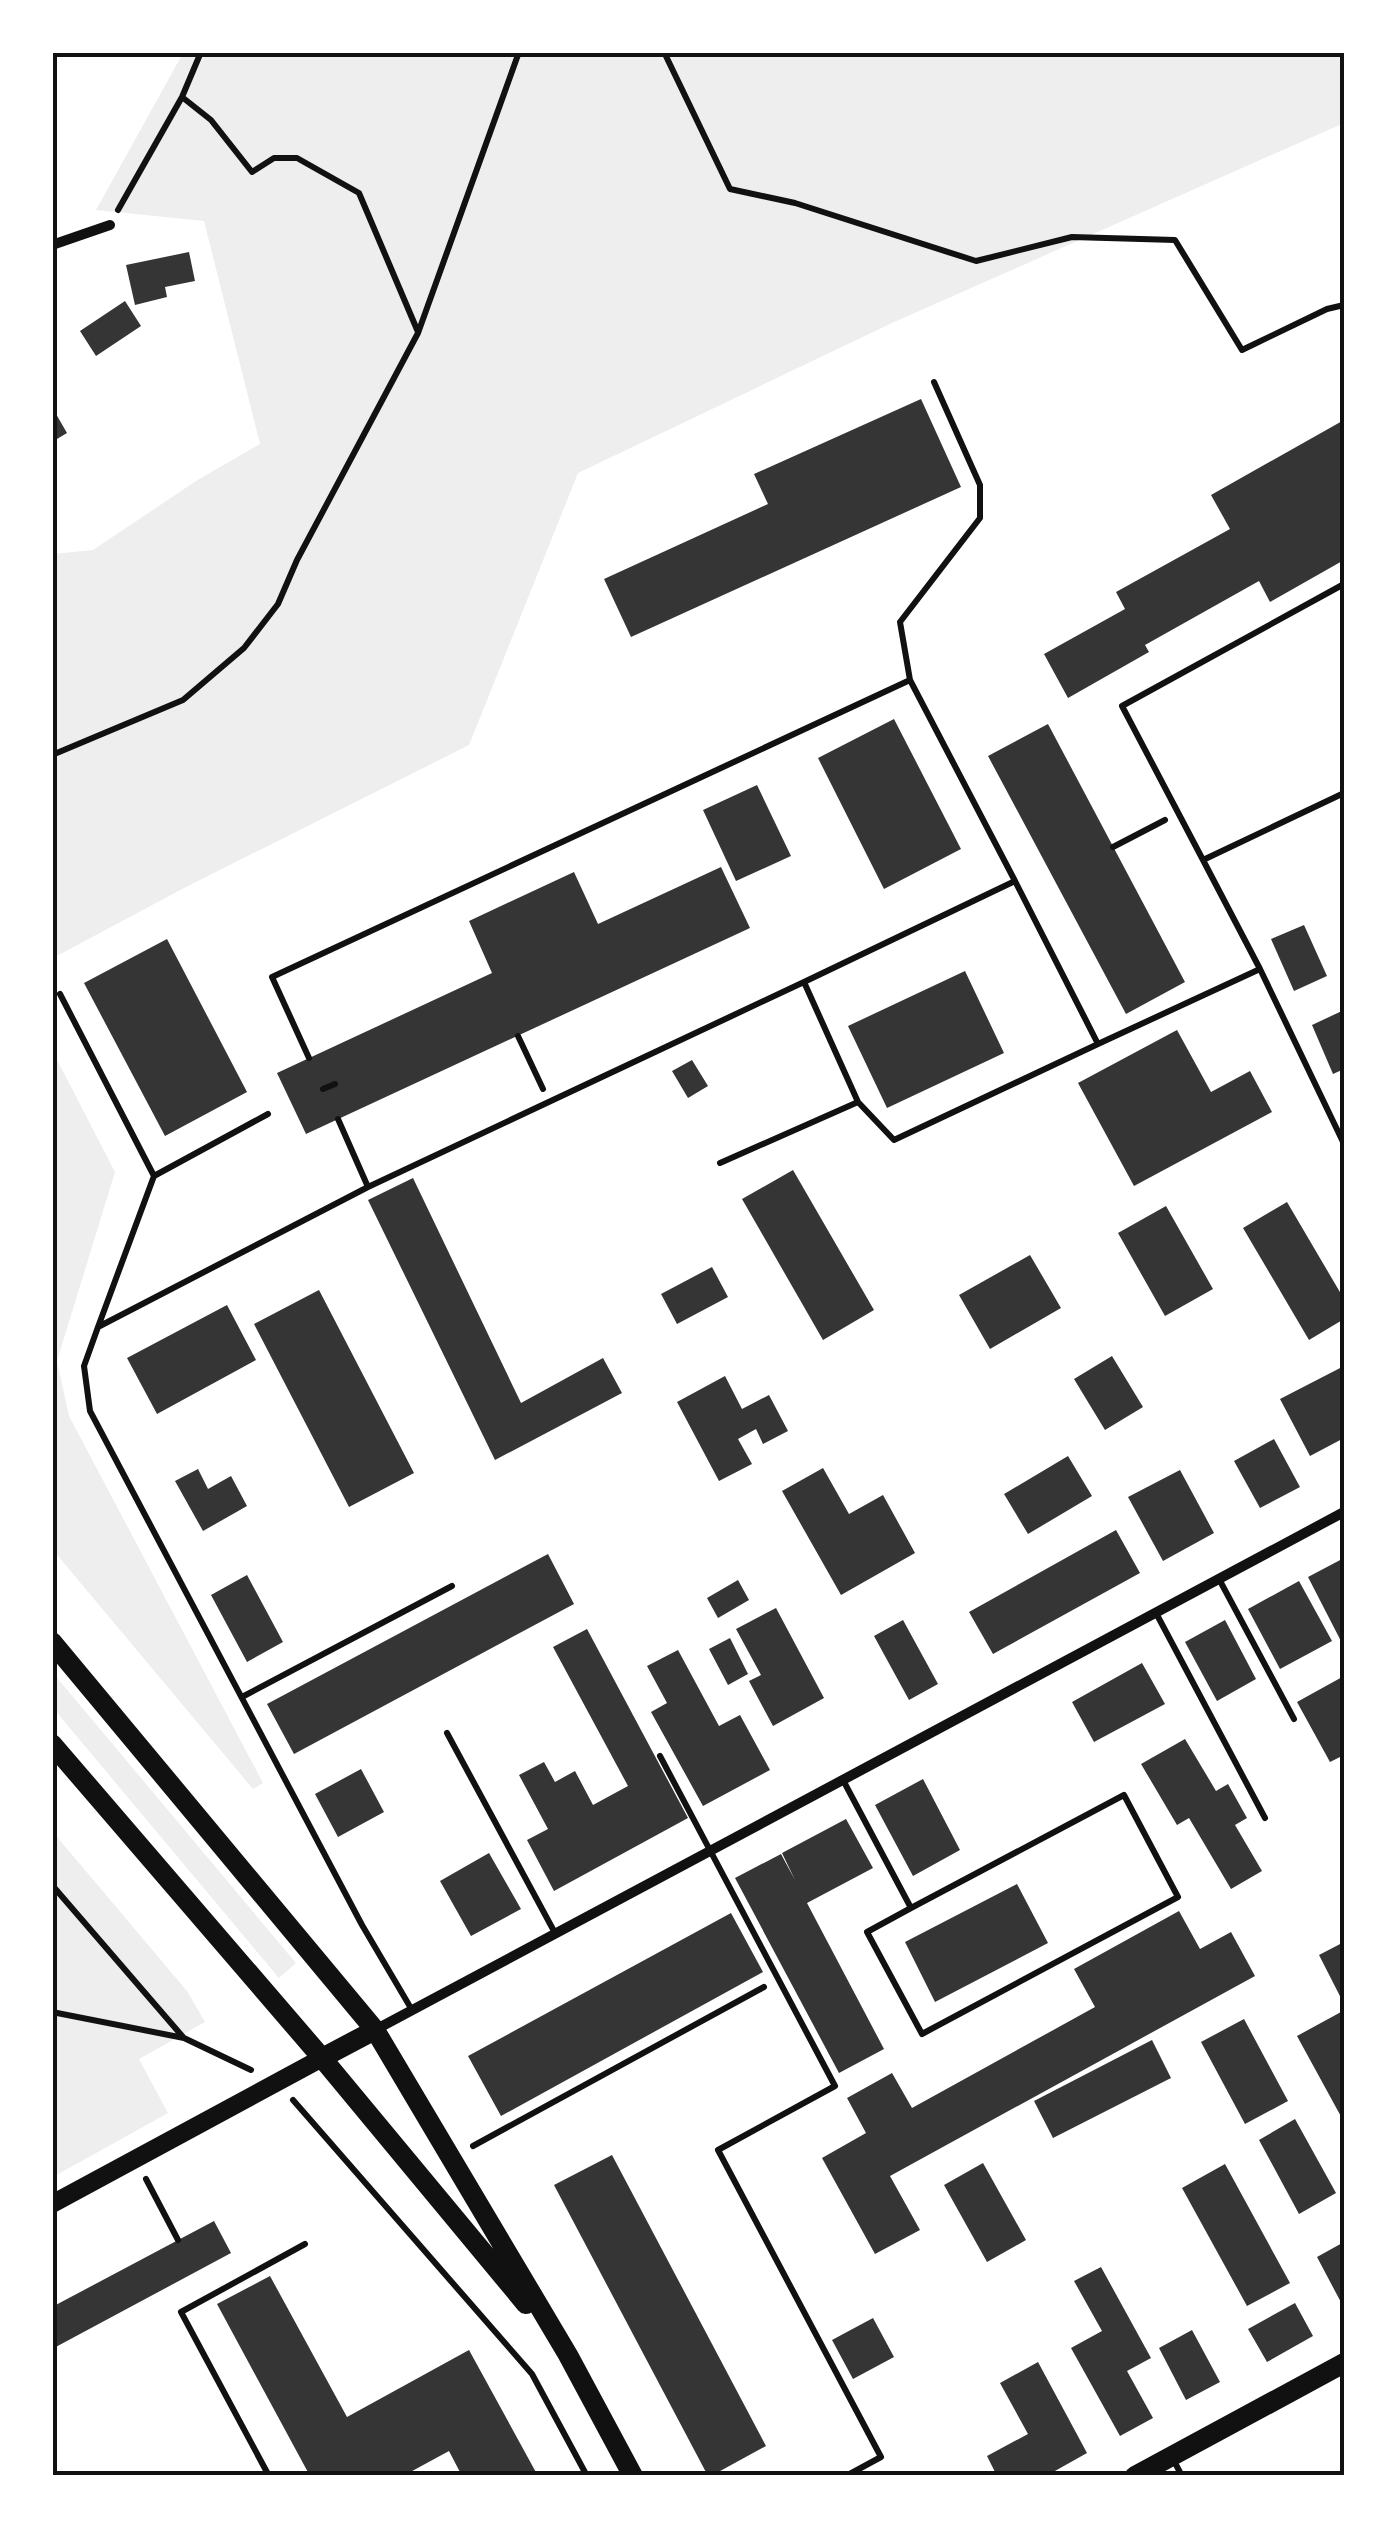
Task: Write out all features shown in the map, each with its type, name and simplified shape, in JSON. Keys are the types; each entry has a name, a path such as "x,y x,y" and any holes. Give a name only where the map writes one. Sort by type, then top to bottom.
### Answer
{"main road":[{"path":"52,1642 375,2030 568,2355 632,2476"},
{"path":"52,1744 322,2058 568,2355"},
{"path":"322,2058 375,2030"},
{"path":"1134,2476 1344,2363"}],"street":[{"path":"52,245 110,225"},
{"path":"375,2030 1344,1512"},
{"path":"52,2204 322,2058"}],"lane":[{"path":"934,382 980,485 980,518 900,622 910,680 1098,1044"},
{"path":"1344,584 1122,706 1260,969 1344,1144"},
{"path":"309,1058 272,977 910,680"},
{"path":"1203,860 1344,793"},
{"path":"98,1327 368,1187 1016,881"},
{"path":"804,982 858,1102 894,1140 1260,969"},
{"path":"60,994 154,1176"},
{"path":"720,1163 858,1102"},
{"path":"268,1114 154,1176 84,1366 90,1411 362,1924 412,2010"},
{"path":"338,1119 368,1187"},
{"path":"1219,1580 1294,1718"},
{"path":"242,1698 452,1586"},
{"path":"1156,1612 1266,1818"},
{"path":"447,1733 555,1934"},
{"path":"660,1756 834,2086 718,2150 881,2457 846,2476"},
{"path":"842,1780 911,1908"},
{"path":"1124,1794 1178,1897 922,2034 867,1932 911,1908 1124,1794"},
{"path":"1171,2456 1182,2476"}],"path":[{"path":"110,225 182,97 201,52"},
{"path":"52,755 183,700 244,648 278,604 297,560 418,334 519,52"},
{"path":"664,52 730,189 795,202 976,261 1072,236 1174,240 1242,350 1327,309 1344,305"},
{"path":"182,97 211,120 252,172 274,158 297,158 360,192 418,334"},
{"path":"1113,847 1178,813"},
{"path":"518,1036 548,1100"},
{"path":"324,1089 334,1084"},
{"path":"52,1885 184,2038"},
{"path":"451,2158 779,1979"},
{"path":"52,2012 184,2038 278,2083 532,2374 587,2476"},
{"path":"135,2160 178,2240"},
{"path":"268,2476 180,2312 305,2244"}],"shaded area":[{"path":"183,53 1344,53 1344,123 892,323 578,473 469,745 53,958 53,554 93,550 196,481 260,444 204,221 96,210"},
{"path":"53,1052 115,1172 57,1361 69,1416 263,1783 253,1789 53,1550"},
{"path":"53,1673 296,1963 279,1978 53,1708"},
{"path":"52,1831 187,1991 205,2022 139,2059 168,2113 53,2177"}],"building":[{"path":"189,252 195,281 165,287 167,297 135,305 126,265"},
{"path":"125,301 141,326 96,356 80,331"},
{"path":"921,399 961,487 631,637 604,579 768,504 754,474"},
{"path":"52,407 67,433 52,442"},
{"path":"1344,420 1344,560 1270,602 1259,581 1145,645 1149,652 1068,698 1044,654 1125,609 1116,592 1230,529 1211,495"},
{"path":"894,719 961,849 884,889 818,758"},
{"path":"1048,724 1185,982 1126,1014 988,756"},
{"path":"757,785 791,856 736,881 703,810"},
{"path":"721,867 750,928 306,1134 277,1073 492,973 469,921 574,872 598,924"},
{"path":"1304,925 1327,976 1294,991 1271,939"},
{"path":"167,939 247,1092 165,1136 84,983"},
{"path":"965,971 1004,1053 887,1108 848,1026"},
{"path":"1344,1010 1344,1069 1333,1074 1312,1025"},
{"path":"1177,1030 1211,1092 1250,1071 1272,1112 1134,1186 1078,1083"},
{"path":"692,1060 708,1086 688,1098 672,1071"},
{"path":"793,1170 874,1310 823,1340 742,1199"},
{"path":"413,1178 521,1403 603,1358 622,1393 495,1460 368,1200"},
{"path":"1287,1202 1344,1299 1344,1319 1309,1340 1243,1228"},
{"path":"1166,1206 1213,1289 1165,1316 1118,1233"},
{"path":"1030,1255 1061,1308 990,1349 959,1295"},
{"path":"712,1267 728,1297 677,1324 661,1294"},
{"path":"319,1290 414,1473 349,1507 254,1324"},
{"path":"227,1305 256,1360 157,1414 127,1358"},
{"path":"1112,1356 1143,1407 1105,1430 1074,1379"},
{"path":"1344,1366 1344,1438 1310,1456 1280,1399"},
{"path":"725,1376 742,1409 769,1395 788,1431 763,1444 756,1429 738,1439 752,1464 719,1481 677,1402"},
{"path":"1274,1439 1300,1487 1260,1508 1234,1461"},
{"path":"1068,1456 1092,1496 1028,1534 1004,1494"},
{"path":"823,1468 849,1514 883,1495 915,1553 841,1595 782,1491"},
{"path":"198,1469 208,1489 231,1476 247,1506 203,1531 175,1481"},
{"path":"1180,1470 1214,1533 1163,1561 1128,1497"},
{"path":"1116,1530 1140,1573 993,1654 969,1612"},
{"path":"548,1554 574,1604 294,1754 267,1704"},
{"path":"1344,1558 1344,1647 1308,1577"},
{"path":"247,1575 283,1642 247,1662 211,1595"},
{"path":"738,1580 749,1600 718,1618 707,1598"},
{"path":"1299,1581 1332,1641 1280,1669 1248,1609"},
{"path":"776,1608 824,1698 773,1726 749,1681 761,1675 736,1629"},
{"path":"903,1620 938,1684 909,1700 874,1636"},
{"path":"1225,1620 1256,1679 1217,1701 1185,1642"},
{"path":"587,1629 688,1818 554,1891 527,1840 548,1829 519,1775 544,1762 555,1782 575,1771 593,1805 628,1786 553,1647"},
{"path":"730,1638 748,1674 728,1685 709,1649"},
{"path":"678,1650 719,1726 740,1715 770,1770 703,1806 651,1712 667,1703 647,1666"},
{"path":"1142,1663 1165,1704 1094,1742 1072,1702"},
{"path":"1344,1676 1344,1755 1330,1762 1297,1702"},
{"path":"1185,1739 1216,1791 1228,1784 1247,1818 1235,1825 1262,1871 1231,1889 1189,1818 1177,1825 1141,1764"},
{"path":"361,1769 384,1812 338,1837 315,1794"},
{"path":"923,1779 960,1850 913,1876 875,1805"},
{"path":"846,1819 873,1868 807,1903 884,2049 839,2073 735,1878 781,1854 795,1880 782,1853"},
{"path":"489,1853 521,1909 471,1936 440,1881"},
{"path":"1017,1884 1048,1943 935,2002 905,1942"},
{"path":"1179,1911 1200,1949 1231,1932 1255,1976 890,2176 920,2230 875,2254 822,2158 866,2133 847,2098 892,2073 912,2108 1095,2007 1074,1969"},
{"path":"731,1913 763,1972 501,2116 468,2056"},
{"path":"1344,1942 1344,2004 1319,1955"},
{"path":"1341,2012 1344,2018 1344,2122 1297,2036"},
{"path":"1244,2019 1288,2101 1245,2124 1201,2042"},
{"path":"1152,2040 1171,2078 1053,2138 1034,2101"},
{"path":"1295,2119 1336,2193 1299,2214 1259,2140"},
{"path":"612,2155 766,2446 711,2476 554,2185"},
{"path":"983,2163 1026,2240 987,2262 944,2185"},
{"path":"1225,2164 1290,2283 1247,2306 1182,2188"},
{"path":"214,2221 231,2253 52,2349 52,2307"},
{"path":"1344,2242 1344,2308 1317,2257"},
{"path":"1101,2267 1151,2358 1127,2371 1153,2418 1120,2436 1071,2348 1102,2331 1074,2281"},
{"path":"270,2276 347,2417 469,2350 538,2476 462,2476 449,2451 403,2476 310,2476 217,2304"},
{"path":"1295,2303 1313,2336 1267,2362 1248,2329"},
{"path":"873,2318 894,2357 853,2379 832,2340"},
{"path":"1192,2330 1220,2382 1186,2400 1159,2348"},
{"path":"1038,2362 1087,2453 1046,2476 997,2476 987,2456 1028,2434 1000,2383"}]}
